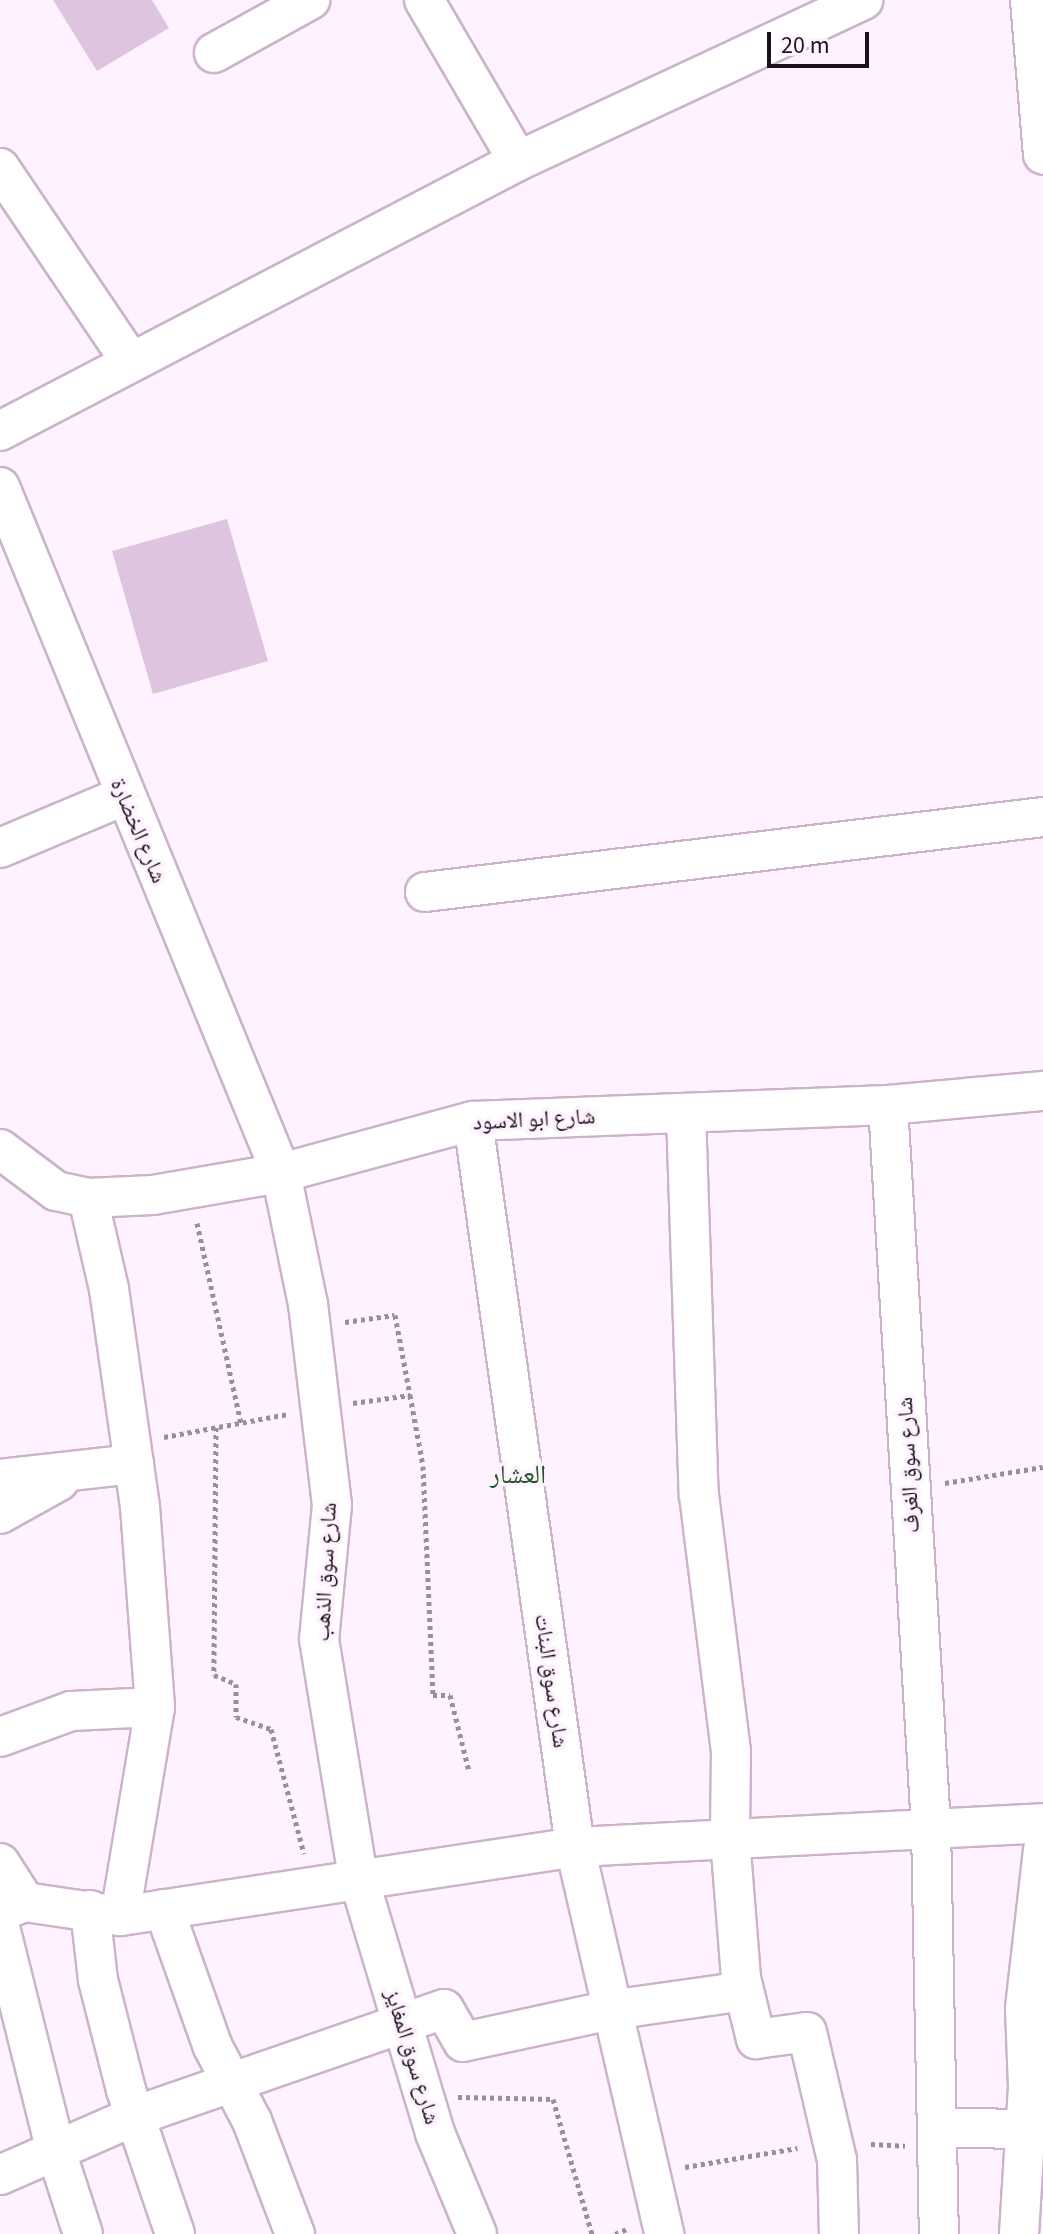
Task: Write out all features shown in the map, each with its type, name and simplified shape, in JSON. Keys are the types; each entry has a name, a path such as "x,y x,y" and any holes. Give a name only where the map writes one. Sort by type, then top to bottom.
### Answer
{"street":[{"path":"214,53 310,0"},
{"path":"424,0 518,161"},
{"path":"0,431 807,12 863,0"},
{"path":"1030,0 1043,154"},
{"path":"0,168 131,362"},
{"name":"شارع الخضارة","path":"0,487 281,1173"},
{"path":"0,848 124,796"},
{"path":"425,892 1043,817"},
{"name":"شارع ابو الاسود","path":"0,1149 40,1181 88,1198 190,1191 281,1173 473,1121 888,1105 1043,1091"},
{"name":"شارع سوق الغرف","path":"888,1105 931,1826 939,2234"},
{"path":"686,1113 699,1495 731,1751 730,1838 744,1991 756,2039 807,2032 833,2142 839,2234"},
{"name":"شارع سوق البنات","path":"473,1121 575,1847 664,2234"},
{"name":"شارع سوق الذهب","path":"281,1173 310,1326 332,1505 319,1639 358,1876"},
{"path":"88,1198 109,1289 133,1454 155,1707 105,1913 98,1980 135,2116 175,2234"},
{"path":"0,1514 25,1496 84,1470 133,1454"},
{"path":"0,1479 84,1470"},
{"path":"3,1727 71,1711 155,1707"},
{"path":"8,1914 164,1909 358,1876 575,1847 931,1826 1043,1823"},
{"path":"1019,2234 1034,2129 1025,2008 1043,1849"},
{"path":"0,1863 56,2151 83,2234"},
{"name":"شارع سوق المغايز","path":"358,1876 424,2096 477,2234"},
{"path":"164,1909 213,2047 233,2086 295,2234"},
{"path":"0,2175 135,2116 233,2086 444,2009 463,2042 611,2010 744,1991"},
{"path":"937,2138 1034,2129"}],"path":[{"path":"190,1191 241,1423"},
{"path":"310,1326 395,1315 423,1466 433,1695 450,1695 469,1771"},
{"path":"133,1454 216,1427 410,1395"},
{"path":"216,1427 214,1675 236,1684 236,1717 271,1729 312,1884"},
{"path":"911,1487 1043,1467"},
{"path":"424,2096 553,2099 592,2234"},
{"path":"648,2174 833,2142 937,2138"}],"building":[{"path":"53,0 152,0 169,28 97,71"},
{"path":"227,519 268,661 153,694 112,551"}],"district":[{"name":"العشار","path":"518,1475"}]}
